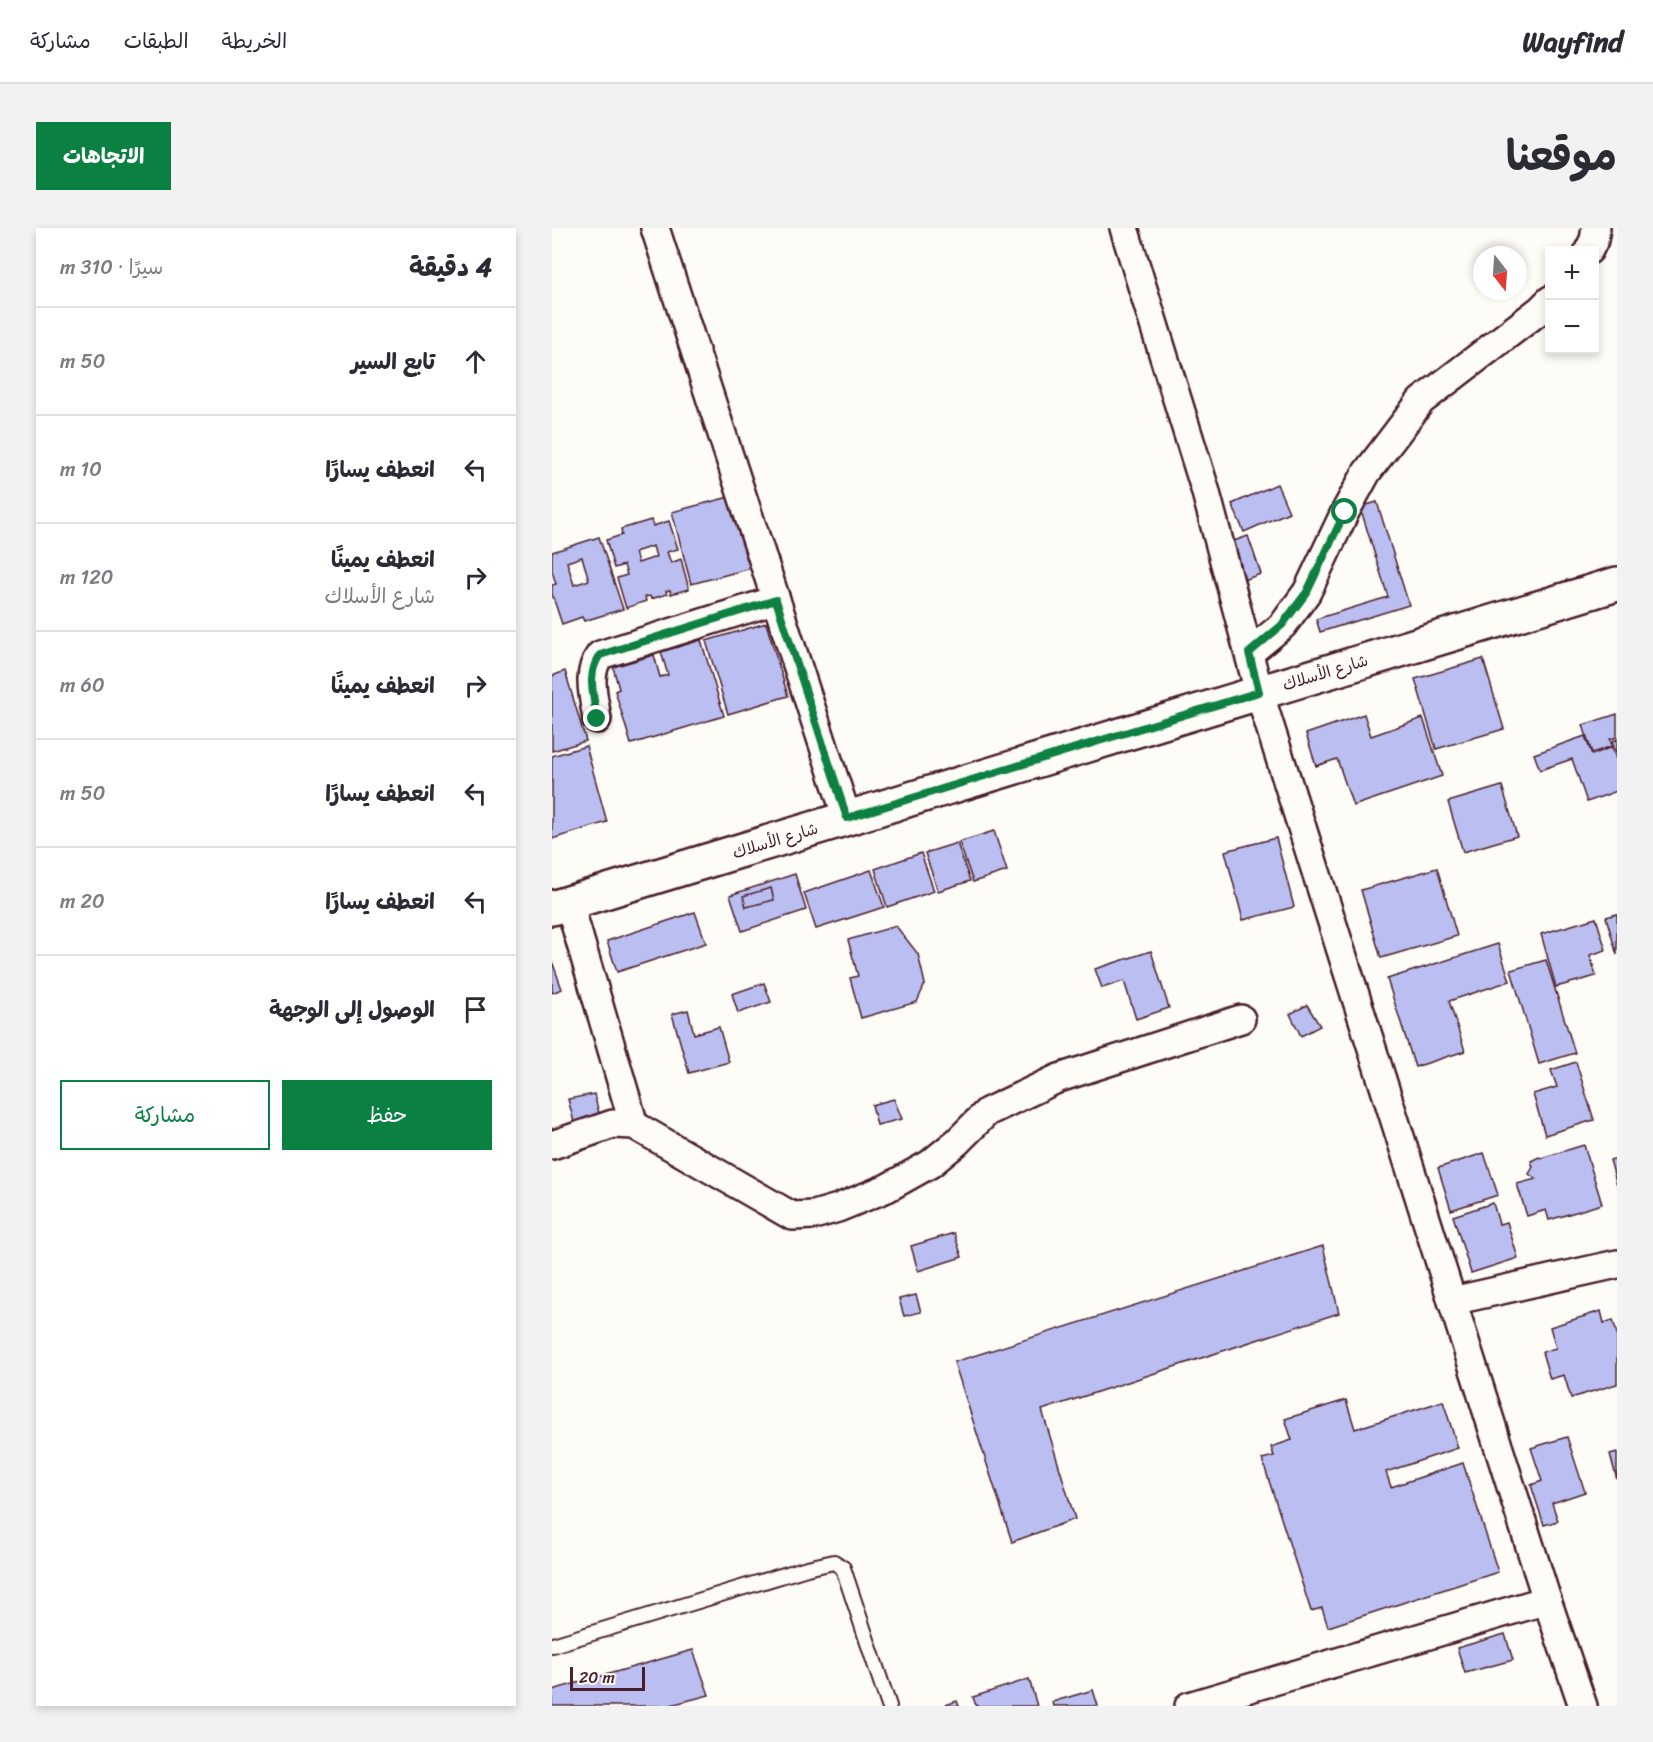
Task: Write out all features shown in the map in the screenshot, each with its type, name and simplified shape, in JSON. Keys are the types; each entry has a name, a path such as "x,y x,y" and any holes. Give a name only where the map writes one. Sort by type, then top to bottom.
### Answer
{"street":[{"path":"655,228 847,818"},
{"path":"1124,228 1205,489 1259,692 1547,1600 1583,1706"},
{"path":"1591,246 1596,228"},
{"path":"1249,653 1282,625 1307,592 1367,472 1421,401 1545,305"},
{"name":"شارع الأسلاك","path":"561,906 1617,584"},
{"path":"597,719 591,679 593,665 600,655 776,600"},
{"path":"561,906 634,1125"},
{"path":"552,1145 613,1124 634,1125 792,1216 814,1215 838,1208 896,1184 930,1164 957,1142 987,1112 1059,1078 1241,1019"},
{"path":"1452,1301 1617,1264"},
{"path":"1189,1706 1547,1600"}],"lane":[{"path":"553,1645 807,1568 834,1562 843,1568 889,1706"}],"building":[{"path":"1277,484 1289,512 1244,532 1232,504"},
{"path":"733,496 752,568 691,584 672,512"},
{"path":"1377,502 1409,605 1320,632 1316,619 1388,597 1360,507"},
{"path":"651,520 653,526 669,521 678,549 667,552 671,563 681,559 689,589 671,594 670,590 666,591 667,594 651,599 650,596 645,597 646,601 626,608 617,578 627,575 624,565 614,568 606,540 622,535 621,529","holes":["653,546 656,557 638,563 635,552"]},
{"path":"1248,536 1261,574 1240,581 1228,543"},
{"path":"599,537 623,609 584,621 582,617 562,624 552,594 552,585 556,584 552,571 552,552","holes":["582,557 589,580 574,585 567,562"]},
{"path":"766,623 788,696 728,714 706,641"},
{"path":"701,640 724,716 631,744 615,691 619,689 613,667 654,655 660,677 668,675 661,652"},
{"path":"1483,659 1504,729 1436,749 1415,679"},
{"path":"565,671 586,741 552,751 552,676"},
{"path":"1364,714 1371,736 1423,718 1442,776 1353,806 1337,759 1316,766 1306,734"},
{"path":"1617,714 1617,737 1610,739 1612,746 1592,753 1583,725"},
{"path":"1585,736 1592,755 1612,747 1617,762 1617,791 1587,802 1572,759 1540,770 1534,754"},
{"path":"1617,739 1617,756 1612,741"},
{"path":"586,746 607,822 552,839 552,756"},
{"path":"1502,786 1517,836 1463,852 1448,802"},
{"path":"994,831 1007,871 973,882 959,842"},
{"path":"1276,838 1294,907 1243,920 1225,851"},
{"path":"957,843 970,881 938,891 925,853"},
{"path":"921,853 934,891 887,907 875,869"},
{"path":"1437,868 1457,936 1381,958 1361,890"},
{"path":"871,870 884,907 816,929 804,893"},
{"path":"795,874 806,910 742,931 730,895"},
{"path":"771,888 774,900 746,907 743,896"},
{"path":"695,912 706,943 617,972 607,941"},
{"path":"1617,914 1617,955 1606,917"},
{"path":"1596,918 1606,950 1590,955 1596,976 1556,987 1541,934"},
{"path":"896,926 918,954 925,984 917,1002 861,1018 850,978 858,976 848,940"},
{"path":"1498,944 1510,981 1449,1001 1465,1051 1415,1067 1387,979"},
{"path":"1151,951 1169,1008 1136,1019 1124,981 1102,988 1095,969"},
{"path":"1546,960 1575,1053 1539,1064 1511,970"},
{"path":"552,961 562,989 552,993"},
{"path":"764,983 771,1002 738,1013 732,994"},
{"path":"1307,1005 1320,1026 1301,1036 1290,1014"},
{"path":"688,1010 694,1034 719,1027 729,1062 689,1073 672,1014"},
{"path":"1576,1062 1594,1120 1545,1135 1533,1094 1557,1087 1551,1070"},
{"path":"594,1094 599,1113 574,1122 568,1099"},
{"path":"894,1099 902,1119 877,1125 872,1105"},
{"path":"1584,1145 1602,1204 1549,1220 1546,1210 1527,1216 1517,1184 1536,1179 1529,1174 1533,1167 1531,1161"},
{"path":"1484,1153 1498,1195 1451,1210 1438,1168"},
{"path":"1617,1158 1617,1185 1610,1160"},
{"path":"1493,1203 1499,1224 1507,1222 1518,1258 1471,1273 1453,1216"},
{"path":"954,1233 962,1257 918,1271 911,1246"},
{"path":"1323,1246 1339,1313 1042,1410 1075,1519 1012,1542 954,1362"},
{"path":"916,1295 921,1312 904,1316 899,1299"},
{"path":"1601,1311 1604,1323 1613,1320 1617,1334 1617,1384 1571,1398 1564,1375 1550,1379 1542,1352 1556,1348 1550,1327"},
{"path":"1346,1400 1355,1429 1443,1401 1458,1448 1386,1472 1391,1487 1463,1463 1498,1572 1328,1627 1322,1608 1311,1611 1262,1459 1274,1456 1271,1447 1292,1440 1285,1419"},
{"path":"1567,1437 1585,1492 1552,1503 1558,1521 1544,1525 1531,1485 1542,1481 1531,1448"},
{"path":"1617,1452 1617,1480 1610,1454"},
{"path":"1505,1634 1513,1660 1465,1673 1457,1648"},
{"path":"693,1650 709,1695 667,1706 552,1706 552,1690"},
{"path":"1029,1679 1037,1706 976,1706 973,1697"},
{"path":"1093,1690 1098,1706 1053,1706 1052,1702"},
{"path":"957,1701 959,1706 943,1706"}],"route":[{"path":"597,719 591,679 593,665 600,655 776,600 847,818 1259,692 1249,653 1282,625 1307,592 1345,512"}]}
